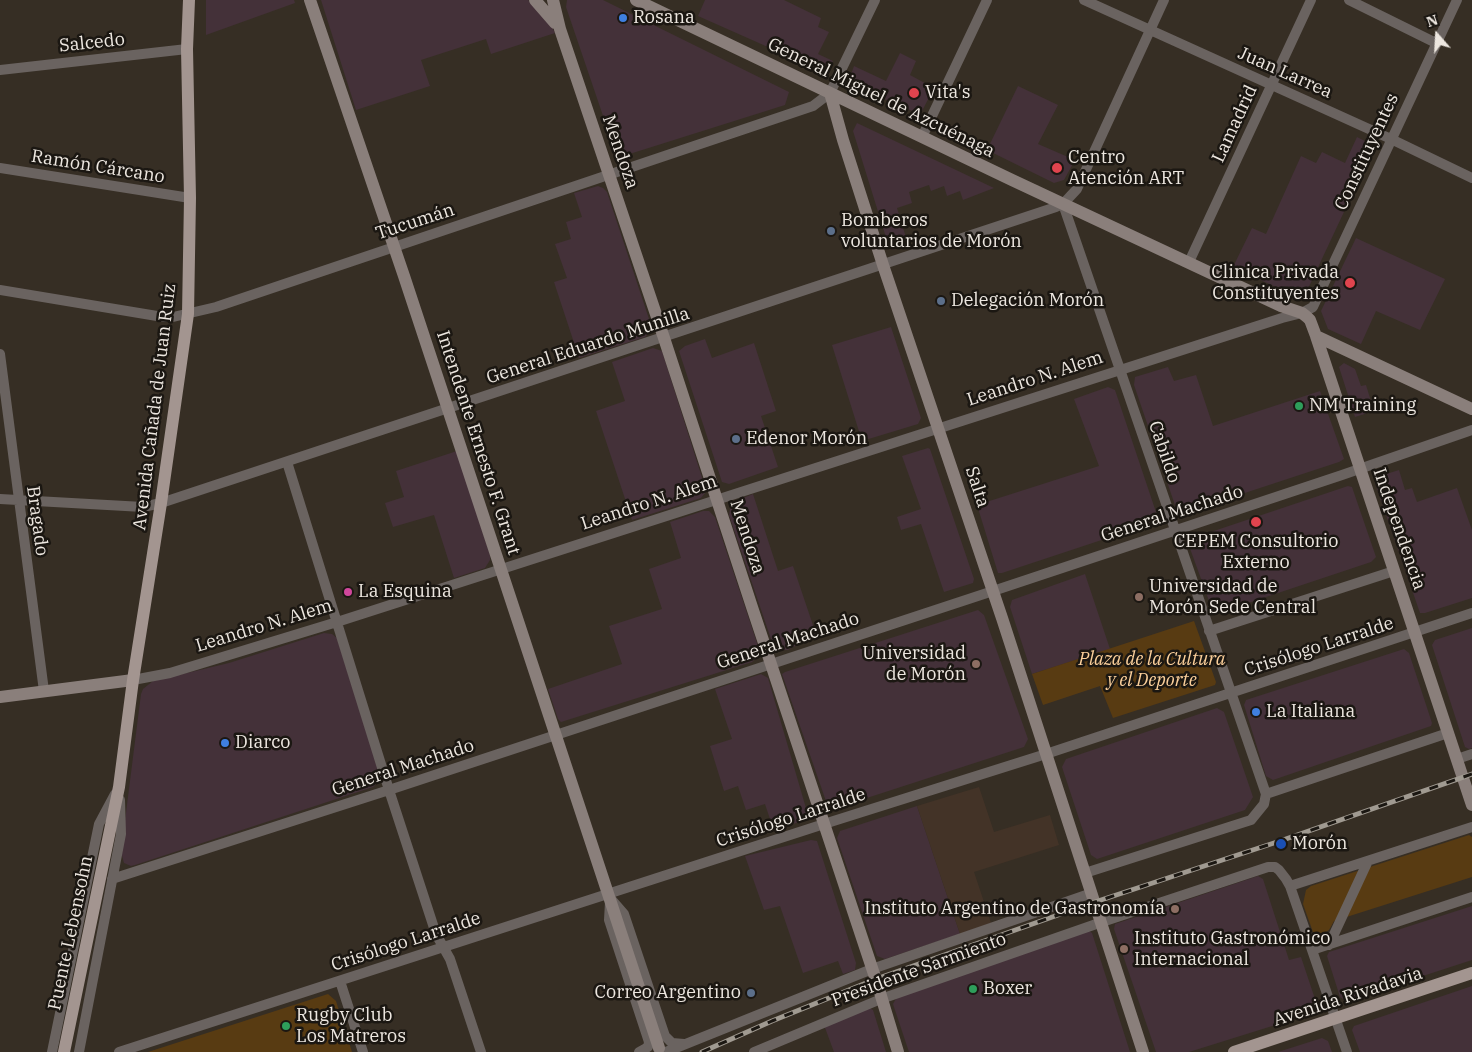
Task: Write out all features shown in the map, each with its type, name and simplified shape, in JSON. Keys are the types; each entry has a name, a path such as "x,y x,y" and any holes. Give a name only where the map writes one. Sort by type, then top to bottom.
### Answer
{"main road":[{"name":"Avenida Cañada de Juan Ruiz","path":"112,820 119,787 133,680 161,504 188,314 190,198 188,0"},
{"name":"Puente Lebensohn","path":"64,1052 112,820"},
{"name":"Avenida Rivadavia","path":"1234,1052 1336,1020 1472,973"}],"street":[{"name":"Intendente Ernesto F. Grant","path":"310,0 449,409 609,896 665,1050"},
{"path":"536,0 560,29"},
{"name":"Mendoza","path":"553,0 560,29 664,338 898,1052"},
{"name":"General Miguel de Azcuénaga","path":"636,0 1063,204 1281,306 1302,313"},
{"path":"830,93 874,0"},
{"path":"922,137 986,0"},
{"name":"Juan Larrea","path":"1084,0 1391,138 1472,178"},
{"path":"1063,204 1076,189 1164,0"},
{"name":"Lamadrid","path":"1189,262 1311,0"},
{"path":"1349,0 1436,43"},
{"name":"Constituyentes","path":"1302,313 1313,307 1457,0"},
{"name":"Salcedo","path":"0,70 187,49"},
{"name":"Tucumán","path":"0,290 163,317 188,314 216,307 813,106 830,93"},
{"name":"Salta","path":"830,93 883,265 993,591 1143,1052"},
{"name":"Ramón Cárcano","path":"0,168 190,198"},
{"name":"General Eduardo Munilla","path":"0,499 143,507 161,504 1056,208 1063,204"},
{"name":"Cabildo","path":"1063,204 1266,794"},
{"name":"Independencia","path":"1302,313 1310,320 1316,336 1472,802"},
{"name":"Leandro N. Alem","path":"0,697 133,680 170,673 337,622 716,499 1302,313"},
{"path":"1316,336 1472,409"},
{"name":"Bragado","path":"0,354 44,691"},
{"name":"General Machado","path":"112,879 993,591 1472,430"},
{"path":"286,462 436,934 450,959 481,1052"},
{"path":"1209,631 1394,571"},
{"name":"Crisólogo Larralde","path":"119,1052 443,947 609,896 1472,613"},
{"path":"1085,873 1251,820 1264,804 1266,794 1448,733"},
{"path":"1457,759 1472,754"},
{"name":"Avenida Cañada de Juan Ruiz","path":"78,1052 121,834 119,787"},
{"name":"Avenida Cañada de Juan Ruiz","path":"52,1052 98,824 119,787"},
{"path":"1347,1052 1290,886 1472,827"},
{"path":"1329,945 1368,861"},
{"name":"Presidente Sarmiento","path":"754,1052 881,999 1102,922 1268,867 1274,867 1279,870 1290,886"},
{"name":"Presidente Sarmiento","path":"665,1050 685,1044 872,970 1092,892"},
{"name":"Intendente Ernesto F. Grant","path":"609,896 624,914 665,1036 672,1043 685,1044"},
{"name":"Intendente Ernesto F. Grant","path":"609,896 609,920 649,1042 648,1047 639,1052"},
{"path":"1312,950 1472,897"},
{"path":"340,981 364,1052"}],"shaded area":[{"path":"206,0 294,0 295,3 206,35"},
{"path":"321,0 528,0 544,11 555,33 491,54 486,39 421,60 430,86 356,110"},
{"path":"567,0 603,0 789,92 785,105 620,157 616,154 566,7"},
{"path":"705,0 784,0 821,18 818,27 829,32 818,54 833,61 828,72 698,16"},
{"path":"900,53 916,61 910,75 934,88 922,111 917,113 853,86 849,80 854,66 886,81"},
{"path":"1018,86 1058,105 1038,144 1075,160 1064,180 1054,183 987,150"},
{"path":"857,123 994,188 963,200 960,191 947,196 944,186 931,191 929,185 909,192 912,203 897,208 908,244 893,250 889,247 853,131"},
{"path":"1357,137 1371,144 1374,148 1305,295 1299,298 1233,267 1252,228 1266,234 1301,156 1316,163 1322,152 1345,163"},
{"path":"598,186 607,192 651,325 645,337 579,358 554,282 567,278 555,244 571,239 566,222 582,217 574,193"},
{"path":"1356,238 1445,279 1420,330 1376,311 1361,344 1328,329 1321,311"},
{"path":"891,327 921,418 918,424 862,441 832,345"},
{"path":"705,339 712,358 754,343 776,411 761,416 778,467 729,484 722,482 679,351 685,346"},
{"path":"653,348 662,351 705,487 705,493 701,498 632,520 596,411 625,401 612,362"},
{"path":"1344,363 1355,369 1361,386 1366,385 1374,411 1355,417 1339,367"},
{"path":"1168,367 1174,381 1196,375 1213,426 1320,391 1344,459 1181,514 1177,511 1134,385 1135,377"},
{"path":"1108,387 1115,390 1158,518 1156,522 998,573 977,505 1099,466 1074,399"},
{"path":"930,449 974,579 973,583 944,592 921,524 901,530 897,517 921,509 902,456"},
{"path":"457,451 490,560 485,568 454,578 434,515 393,527 385,503 404,497 396,471"},
{"path":"1399,470 1405,490 1412,488 1417,502 1457,488 1472,530 1472,598 1420,613 1375,483 1380,476"},
{"path":"1348,486 1352,487 1376,557 1371,562 1218,613 1212,609 1188,543 1190,539"},
{"path":"753,494 778,571 793,566 816,634 788,650 782,650 773,645 729,515 731,504"},
{"path":"703,511 709,511 715,517 759,649 756,658 752,662 561,722 558,719 548,689 622,664 609,626 662,609 649,569 681,558 670,522"},
{"path":"1085,574 1110,649 1032,674 1010,607 1012,600"},
{"path":"978,610 984,615 1028,739 1024,747 836,808 828,807 782,674"},
{"path":"1472,628 1472,748 1469,749 1465,747 1432,645 1435,640"},
{"path":"324,633 332,634 337,638 380,775 377,783 373,787 135,865 131,866 124,863 121,852 143,689 153,681 229,663"},
{"path":"1404,649 1409,653 1432,723 1431,726 1273,780 1266,776 1244,705 1246,700"},
{"path":"761,674 768,678 808,815 804,820 774,831 765,804 746,810 738,786 724,791 710,746 732,739 715,689"},
{"path":"1217,708 1224,712 1253,797 1245,810 1097,859 1091,855 1062,767 1066,759"},
{"path":"979,787 994,832 1050,815 1059,845 974,872 991,923 960,934 917,806"},
{"path":"917,806 960,934 885,959 877,956 837,838 840,831"},
{"path":"811,840 817,841 856,963 855,970 843,974 838,961 803,973 780,906 764,910 745,856"},
{"path":"1258,876 1263,879 1289,960 1301,957 1318,1008 1317,1012 1189,1052 1156,1052 1114,929 1115,924"},
{"path":"1472,906 1472,960 1346,1001 1340,997 1327,956 1329,952"},
{"path":"1088,930 1092,933 1130,1052 909,1052 893,1004 897,997"},
{"path":"1472,986 1472,1052 1360,1052 1352,1030 1354,1026"},
{"path":"868,1007 873,1010 886,1052 834,1052 824,1025"},
{"path":"1322,1038 1328,1041 1332,1052 1278,1052"}],"green space":[{"name":"Plaza de la Cultura y el Deporte","path":"1194,621 1216,682 1215,685 1113,718 1100,686 1043,705 1032,674"},
{"path":"1469,835 1472,837 1472,877 1334,921 1329,930 1321,935 1314,935 1303,904 1306,890 1311,886"},
{"name":"Rugby Club Los Matreros","path":"328,994 336,1001 352,1052 148,1052"}],"railway":[{"path":"702,1052 772,1021 876,979 1095,902 1280,841 1472,774"}],"place":[{"name":"Rosana","path":"623,18"},
{"name":"Vita's","path":"914,93"},
{"name":"Centro Atención ART","path":"1057,168"},
{"name":"Bomberos voluntarios de Morón","path":"831,231"},
{"name":"Clinica Privada Constituyentes","path":"1350,283"},
{"name":"Delegación Morón","path":"941,301"},
{"name":"NM Training","path":"1299,406"},
{"name":"Edenor Morón","path":"736,439"},
{"name":"CEPEM Consultorio Externo","path":"1256,522"},
{"name":"La Esquina","path":"348,592"},
{"name":"Universidad de Morón Sede Central","path":"1139,597"},
{"name":"Universidad de Morón","path":"976,664"},
{"name":"La Italiana","path":"1256,712"},
{"name":"Diarco","path":"225,743"},
{"name":"Morón","path":"1281,844"},
{"name":"Instituto Argentino de Gastronomía","path":"1175,909"},
{"name":"Instituto Gastronómico Internacional","path":"1124,949"},
{"name":"Boxer","path":"973,989"},
{"name":"Correo Argentino","path":"751,993"},
{"name":"Rugby Club Los Matreros","path":"286,1026"}]}
